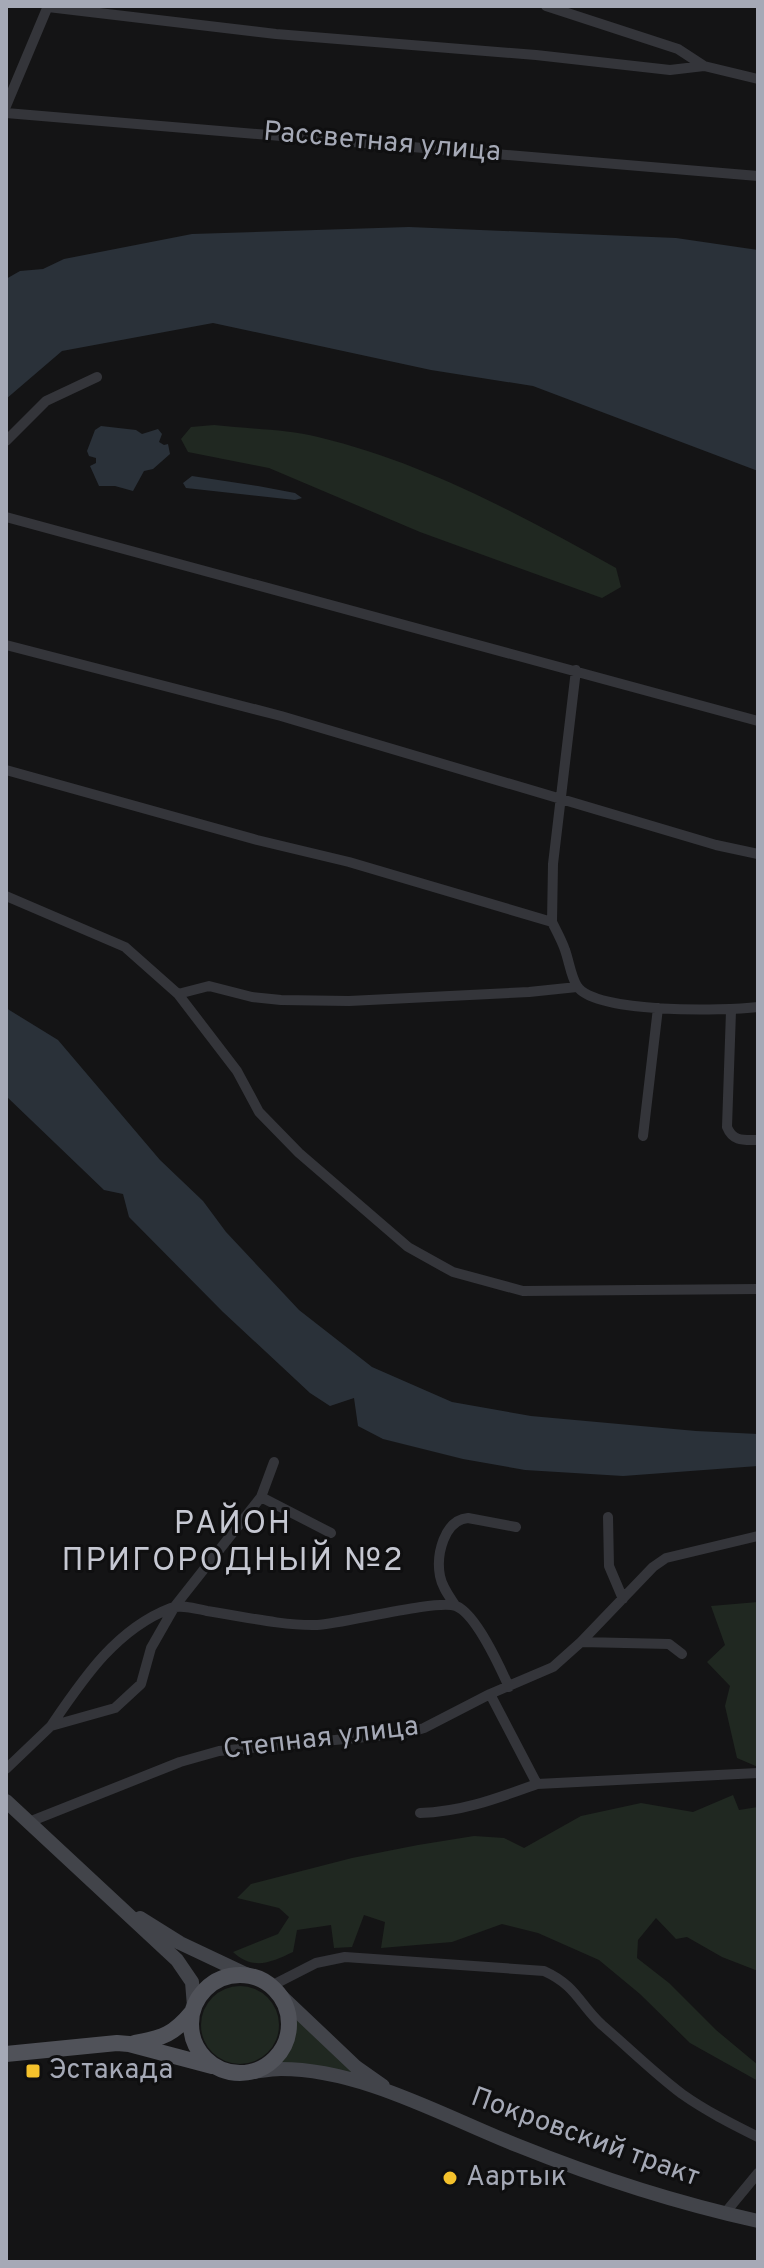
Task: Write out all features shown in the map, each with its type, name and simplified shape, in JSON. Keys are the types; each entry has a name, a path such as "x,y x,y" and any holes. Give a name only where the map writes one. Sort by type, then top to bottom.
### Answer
{"main road":[{"path":"6,1801 186,1970 195,1994 191,2030 205,2057 218,2068"},
{"path":"113,1901 180,1943 274,1989 356,2067 397,2095"},
{"path":"6,2054 129,2044 170,2034 180,2027 210,1985 237,1976 252,1977"},
{"path":"245,2073 270,2064 286,2043 289,2017 274,1989"},
{"path":"129,2044 231,2073 280,2069 309,2071 397,2095"},
{"name":"Покровский тракт","path":"397,2095 544,2155 651,2192 758,2221"}],"street":[{"path":"6,106 48,6 276,34 670,70 704,66"},
{"path":"546,6 678,49 704,66 758,79"},
{"name":"Рассветная улица","path":"6,113 758,176"},
{"path":"6,441 46,401 97,377"},
{"path":"6,517 758,721"},
{"path":"6,645 281,716 716,845 758,854"},
{"path":"576,670 553,864 552,922 577,987 606,1003 731,1011 758,1007"},
{"path":"6,770 257,840 349,862 552,922"},
{"path":"6,896 125,947 178,994 237,1071 259,1112 299,1153 408,1247 453,1272 523,1291 758,1289"},
{"path":"178,994 209,986 267,998 349,1001 577,987"},
{"path":"643,1136 658,1008"},
{"path":"731,1011 727,1127 731,1136 739,1140 758,1140"},
{"path":"51,1726 115,1708 141,1684 151,1648 175,1606 261,1497 274,1462"},
{"path":"261,1497 331,1533"},
{"path":"608,1517 609,1566 623,1599"},
{"path":"509,1687 482,1637 445,1590 439,1567 449,1526 460,1519 516,1527"},
{"name":"Степная улица","path":"29,1822 180,1762 219,1751 408,1733 424,1728 490,1694 553,1667 653,1567 666,1558 758,1536"},
{"path":"6,1769 51,1726 79,1685 132,1628 175,1606 314,1625 352,1621 437,1604 455,1605"},
{"path":"581,1642 669,1644 682,1654"},
{"path":"490,1694 537,1784"},
{"path":"420,1813 448,1812 537,1784 758,1773"},
{"path":"274,1989 316,1963 345,1957 544,1971 562,1979 595,2019 682,2094 758,2137"},
{"path":"725,2213 758,2173"}],"shaded area":[{"path":"409,227 676,238 758,250 758,471 533,386 431,370 213,323 62,351 6,399 6,279 20,271 43,269 64,259 192,234"},
{"path":"214,425 318,437 397,461 472,492 616,568 621,587 602,598 420,532 269,468 188,452 181,439 191,427"},
{"path":"101,426 136,430 142,434 158,429 162,434 159,442 168,444 170,454 153,469 144,471 133,491 99,486 90,466 96,463 96,458 89,456 87,451 95,430"},
{"path":"192,476 295,493 302,498 295,500 186,488 183,483"},
{"path":"6,1008 58,1040 160,1160 203,1201 226,1232 299,1310 372,1367 452,1402 531,1416 758,1434 758,1466 623,1476 525,1470 463,1459 383,1439 358,1426 354,1398 330,1406 310,1393 223,1312 129,1217 123,1194 104,1190 6,1096"},
{"path":"758,1602 758,1767 737,1758 725,1706 730,1686 707,1662 725,1645 711,1606"},
{"path":"733,1795 739,1810 758,1807 758,1971 722,1957 687,1937 676,1939 656,1918 638,1940 637,1958 669,1983 716,2030 758,2065 758,2081 690,2043 640,1994 599,1960 538,1933 502,1924 452,1942 381,1948 385,1922 364,1915 352,1947 334,1948 331,1925 297,1930 293,1952 263,1963 248,1961 233,1952 278,1934 289,1917 279,1908 237,1898 251,1884 352,1858 474,1836 504,1838 524,1848 581,1816 641,1803 693,1812"},
{"path":"232,1986 248,1986 262,1992 273,2003 279,2025 273,2047 262,2058 248,2064 232,2064 218,2058 207,2047 201,2033 201,2017 207,2003 218,1992"},
{"path":"293,2013 365,2080 273,2069 287,2051"}],"place":[{"name":"Эстакада","path":"33,2071"},
{"name":"Аартык","path":"450,2178"}],"district":[{"name":"РАЙОН ПРИГОРОДНЫЙ №2","path":"233,1544"}]}
